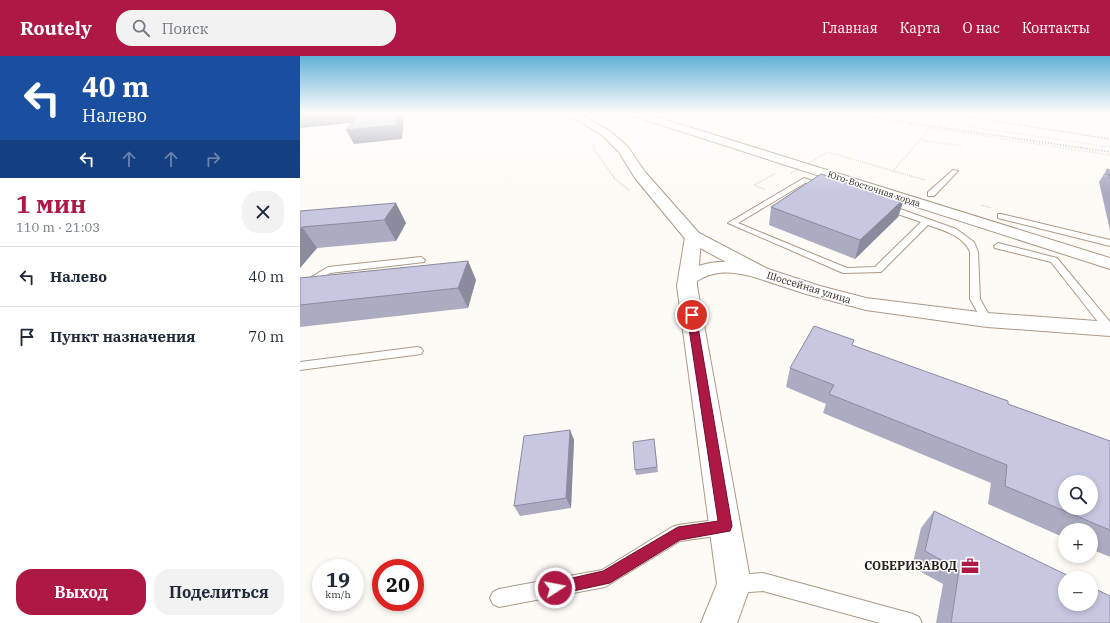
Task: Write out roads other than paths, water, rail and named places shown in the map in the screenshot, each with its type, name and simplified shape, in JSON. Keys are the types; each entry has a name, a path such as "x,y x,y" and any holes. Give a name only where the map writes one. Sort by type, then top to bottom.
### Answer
{"main road":[{"name":"Шоссейная улица","path":"613,140 624,150 640,175 693,236 761,273 813,290 866,304 988,320 1110,330"},
{"name":"Юго-Восточная хорда","path":"720,140 1110,264"},
{"name":"Юго-Восточная хорда","path":"761,140 936,190 1001,216 1110,248"},
{"path":"693,236 687,286 734,584 719,623"},
{"path":"688,278 698,271 718,266 736,267 761,273"}],"lane":[{"path":"936,190 955,172"},
{"path":"833,190 804,180 732,223 846,271 878,270 927,221"},
{"path":"876,204 953,231 971,244 974,252 975,299 988,320"},
{"path":"1001,216 1110,243"},
{"path":"998,246 1054,260 1110,330"},
{"path":"300,288 328,270 421,260"},
{"path":"300,366 417,351"},
{"path":"499,598 605,578 678,534 726,526"},
{"path":"734,584 763,582 913,623"}],"railway":[{"path":"1031,140 1110,152"}],"place":[{"name":"СОБЕРИЗАВОД","path":"970,566"}]}
